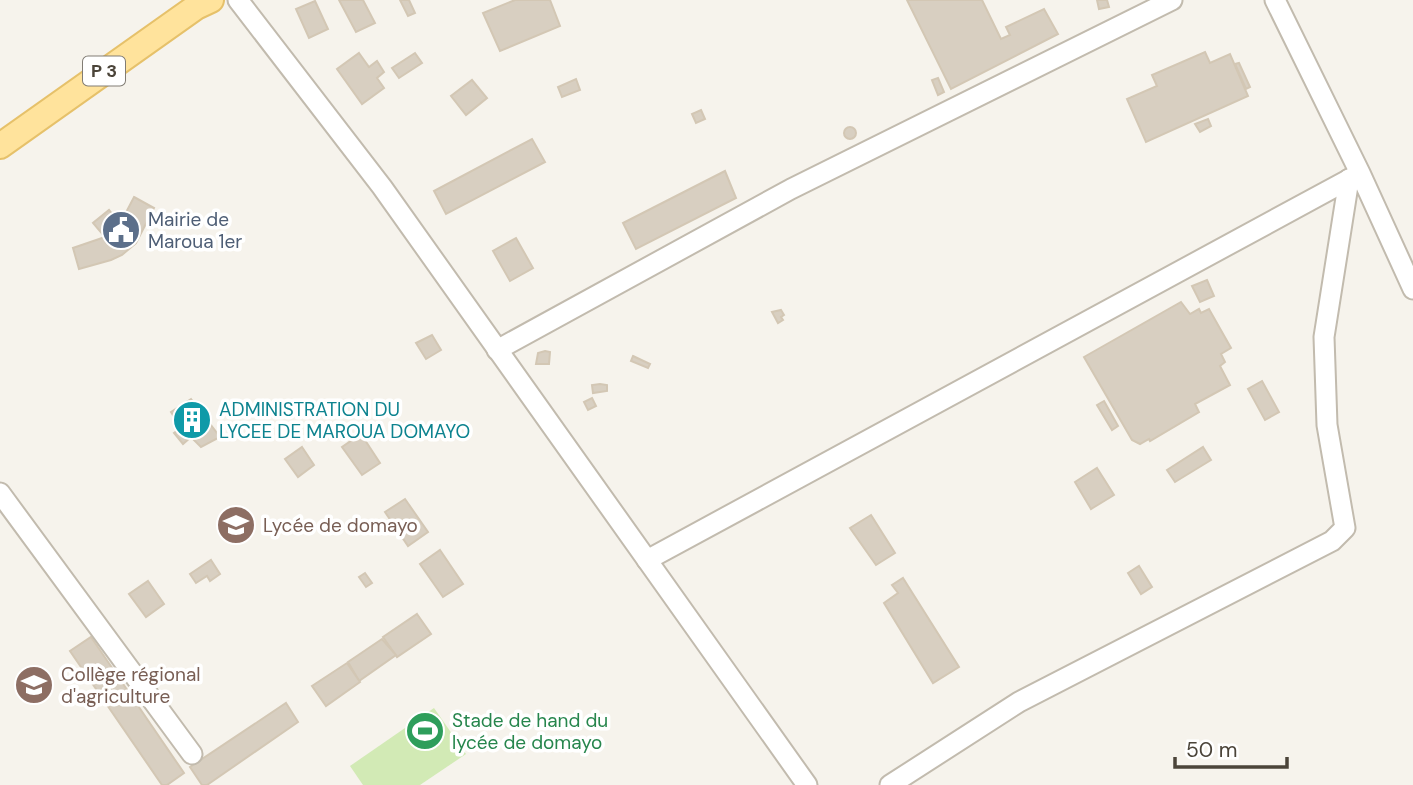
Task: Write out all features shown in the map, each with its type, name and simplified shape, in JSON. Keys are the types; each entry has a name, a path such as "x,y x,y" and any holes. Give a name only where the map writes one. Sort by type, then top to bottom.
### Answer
{"main road":[{"name":"P 3","path":"0,146 202,2"}],"street":[{"path":"238,0 382,187 807,785"},
{"path":"498,350 791,189 1172,0"},
{"path":"1275,0 1355,176 1413,289"},
{"path":"647,560 1355,176"},
{"path":"890,785 1019,702 1332,541 1345,528 1327,425 1324,348 1355,176"},
{"path":"0,493 192,754"}],"green space":[{"name":"Stade de hand du lycée de domayo","path":"434,708 466,754 420,785 363,785 350,766"}],"building":[{"path":"339,0 363,0 375,23 356,32"},
{"path":"400,0 409,0 415,13 408,16"},
{"path":"515,0 550,0 560,26 500,51 483,13"},
{"path":"907,0 982,0 1001,39 1010,35 1006,27 1044,9 1058,34 951,89"},
{"path":"1097,0 1107,0 1109,7 1099,9"},
{"path":"315,1 328,29 309,38 296,9"},
{"path":"1205,52 1210,63 1230,54 1248,96 1146,142 1127,99 1157,86 1152,75"},
{"path":"359,53 369,67 377,61 384,72 377,78 384,88 362,104 337,69"},
{"path":"415,53 422,63 399,78 392,68"},
{"path":"1239,63 1250,87 1246,89 1235,64"},
{"path":"938,78 944,92 938,95 932,80"},
{"path":"576,79 580,90 562,97 558,87"},
{"path":"472,80 487,98 466,115 451,96"},
{"path":"701,110 705,119 696,123 692,114"},
{"path":"1208,119 1211,126 1200,132 1195,124"},
{"path":"850,127 856,133 850,139 844,133"},
{"path":"532,139 545,162 446,214 434,191"},
{"path":"725,171 736,198 636,249 623,223"},
{"name":"Mairie de Maroua 1er","path":"134,197 154,208 136,243 122,255 79,269 73,248 105,237 93,223 109,210 120,224"},
{"path":"516,238 533,268 510,281 493,251"},
{"path":"1207,280 1214,296 1200,302 1192,286"},
{"path":"1181,302 1190,314 1199,309 1201,313 1209,309 1231,348 1221,354 1225,362 1220,366 1230,385 1195,404 1199,412 1150,441 1149,439 1140,444 1132,440 1084,357"},
{"path":"781,310 783,320 778,323 772,312"},
{"path":"432,335 441,350 426,359 416,343"},
{"path":"550,352 549,364 536,364 538,353"},
{"path":"633,356 650,364 648,368 631,361"},
{"path":"1262,381 1279,412 1265,420 1248,389"},
{"path":"592,385 607,385 607,391 593,393"},
{"path":"592,398 596,406 588,410 584,402"},
{"name":"ADMINISTRATION DU LYCEE DE MAROUA DOMAYO","path":"191,399 220,437 201,447 191,437 183,444 174,433 181,428 171,412"},
{"path":"1104,401 1118,426 1112,430 1097,405"},
{"path":"361,434 380,463 362,475 342,447"},
{"path":"302,447 314,465 298,477 285,459"},
{"path":"1203,447 1211,460 1175,482 1167,470"},
{"path":"1097,468 1114,495 1091,509 1075,482"},
{"path":"405,499 428,532 408,546 385,512"},
{"path":"871,515 895,553 876,565 850,528"},
{"path":"440,550 463,584 443,597 420,564"},
{"path":"211,560 220,574 210,581 207,576 196,583 190,574"},
{"path":"1139,566 1152,587 1141,594 1128,573"},
{"path":"365,573 372,583 366,587 359,577"},
{"path":"903,578 959,667 933,683 884,603 898,593 892,585"},
{"path":"148,581 164,604 146,617 129,594"},
{"path":"417,614 431,634 397,657 383,637"},
{"path":"91,637 184,773 167,785 162,785 70,651"},
{"path":"382,639 396,655 359,681 348,662"},
{"path":"347,663 360,682 326,706 312,686"},
{"path":"286,703 298,722 207,785 202,785 190,767"}],"place":[{"name":"Mairie de Maroua 1er","path":"121,230"},
{"name":"ADMINISTRATION DU LYCEE DE MAROUA DOMAYO","path":"192,420"},
{"name":"Lycée de domayo","path":"236,525"},
{"name":"Collège régional d'agriculture","path":"34,685"},
{"name":"Stade de hand du lycée de domayo","path":"425,731"}]}
